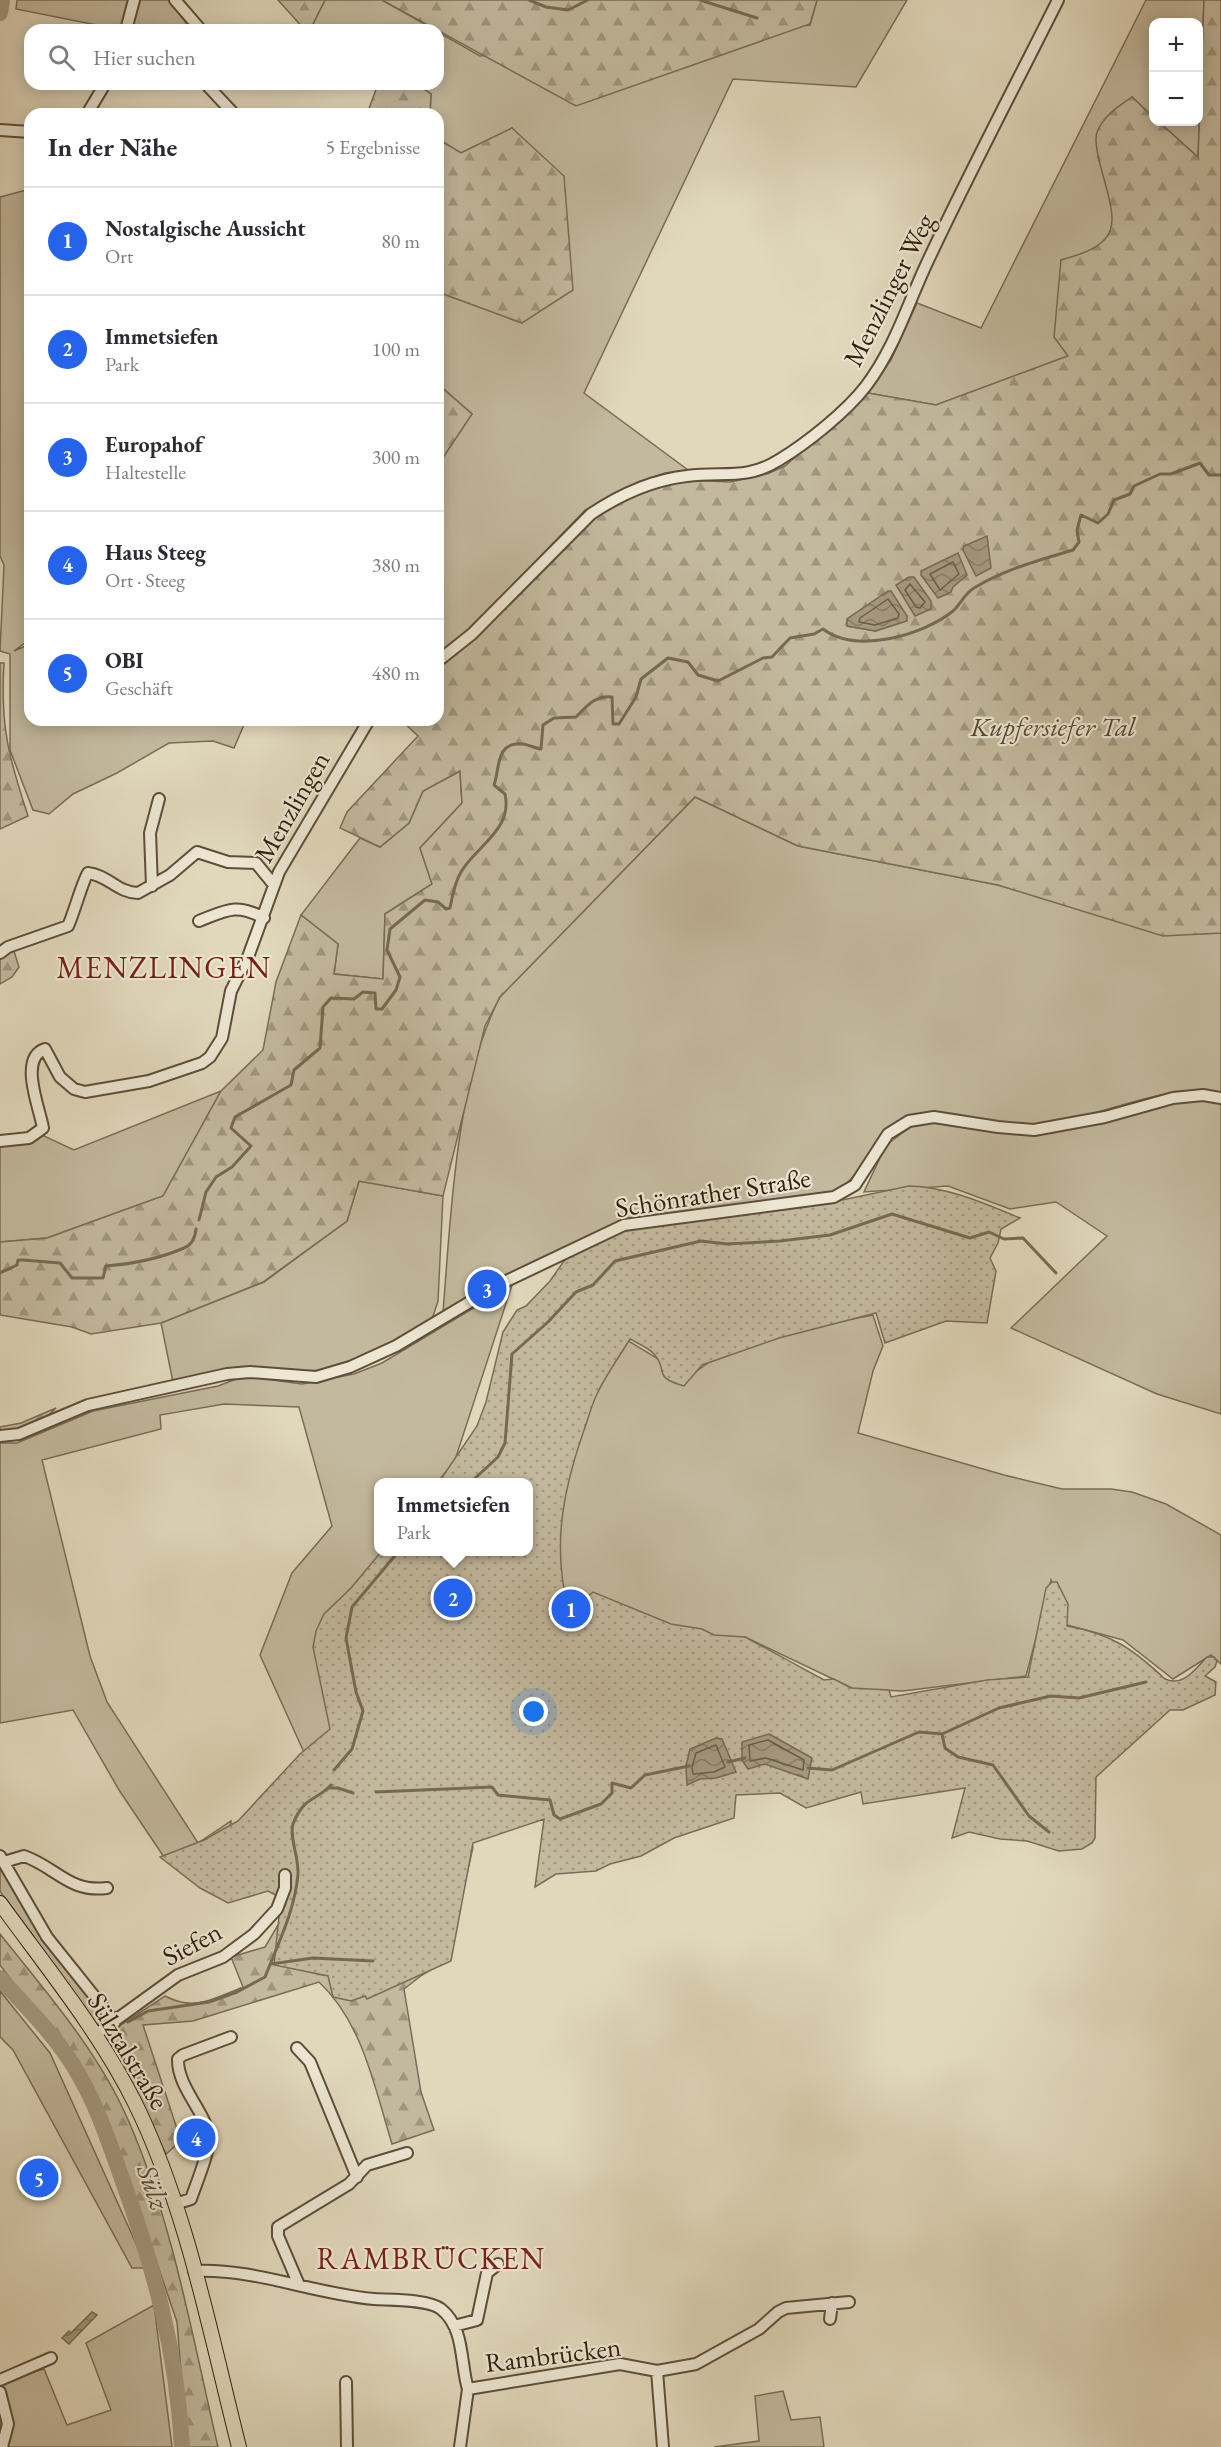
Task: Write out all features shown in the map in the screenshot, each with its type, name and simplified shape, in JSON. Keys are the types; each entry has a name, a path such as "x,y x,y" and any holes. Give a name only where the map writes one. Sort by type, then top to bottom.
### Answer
{"main road":[{"name":"Sülztalstraße","path":"0,1904 95,2035 138,2110 175,2205 239,2447"}],"street":[{"path":"128,24 134,0"},
{"path":"175,0 196,24"},
{"name":"Menzlinger Weg","path":"444,656 472,634 591,514 608,502 641,486 672,478 690,475 735,476 761,470 780,459 824,426 864,388 901,327 926,266 1058,0"},
{"path":"91,108 101,90"},
{"path":"212,90 228,108"},
{"path":"0,130 24,132"},
{"name":"Menzlingen","path":"0,1141 29,1138 43,1128 34,1099 32,1075 34,1056 45,1049 66,1084 85,1092 149,1081 202,1063 210,1057 222,1038 231,991 264,918 274,885 366,726"},
{"path":"152,886 150,833 159,799"},
{"name":"Menzlingen","path":"0,953 8,947 68,926 80,898 84,877 88,873 104,876 129,893 144,891 192,856 202,852 228,862 256,863 274,885"},
{"path":"199,921 229,910 246,908 264,918"},
{"name":"Schönrather Straße","path":"0,1437 19,1434 88,1405 227,1374 260,1372 316,1377 350,1367 396,1346 500,1284 624,1225 804,1202 845,1192 864,1174 888,1134 909,1121 934,1117 1034,1130 1081,1122 1181,1096 1203,1095 1221,1098"},
{"name":"Sülztalstraße","path":"107,1888 93,1890 79,1887 24,1856 2,1859 47,1937 115,2022"},
{"name":"Siefen","path":"95,2035 178,1975 223,1957 254,1934 277,1909 285,1888 285,1875"},
{"path":"175,2205 191,2199 209,2139 205,2124 191,2100 178,2059 231,2037"},
{"path":"297,2048 310,2062 357,2177"},
{"path":"299,2285 278,2236 278,2227 330,2197 357,2177 367,2165 407,2153"},
{"path":"454,2326 477,2320 487,2273 498,2264"},
{"name":"Rambrücken","path":"194,2271 243,2275 353,2297 429,2303 442,2310 454,2326 468,2389 620,2364 657,2371 696,2364 759,2329 786,2308 849,2302"},
{"path":"830,2319 832,2303"},
{"path":"0,2380 51,2358"},
{"name":"Rambrücken","path":"657,2371 663,2447"},
{"path":"346,2382 347,2447"},
{"path":"460,2447 468,2389"},
{"path":"0,2391 8,2424 2,2447"}],"green space":[{"path":"17,0 129,0 123,24 92,24 16,9"},
{"path":"139,0 170,0 187,24 133,24"},
{"path":"278,0 325,0 313,24 300,24"},
{"path":"325,0 382,0 424,24 313,24"},
{"path":"382,0 817,0 810,24 576,106 444,34 444,24 426,24"},
{"path":"817,0 907,0 856,87 733,79 584,393 688,470 665,473 638,482 585,510 470,630 444,651 444,456 472,414 444,390 444,294 522,323 512,128 461,153 444,143 444,108 430,108 431,94 425,90 444,90 444,35 480,56 810,25"},
{"path":"1146,0 1204,0 1203,26 1203,18 1149,18 1149,113 1132,97 1098,157 1113,210 1112,231 1108,239 1098,247 1061,260 1068,356 936,405 868,393 891,360 917,303 981,328"},
{"name":"Kupfersiefer Tal","path":"1204,0 1221,0 1221,933 1163,936 998,885 798,846 695,797 500,997 485,1026 443,1196 359,1181 347,1221 263,1282 161,1323 91,1334 72,1327 0,1315 0,1242 47,1238 163,1196 221,1091 263,1050 276,982 301,915 338,944 334,974 383,979 385,914 432,884 420,848 462,803 460,771 423,791 409,823 380,847 340,828 347,812 418,736 407,726 444,726 444,663 475,638 595,517 628,497 658,486 689,480 730,482 767,474 785,466 868,393 936,405 1068,356 1054,337 1061,260 1097,246 1107,237 1112,215 1098,157 1096,136 1103,121 1132,97 1149,113 1149,126 1163,126 1198,157 1199,126 1203,126","holes":["907,616 906,621 876,631 847,626"]},
{"path":"376,90 425,90 431,94 430,108 369,108"},
{"path":"1163,126 1199,126 1198,158"},
{"path":"512,128 564,176 573,290 522,323 444,294 444,143 461,153"},
{"path":"24,191 24,644 14,651 24,647 24,726 243,726 234,748 213,741 169,743 117,773 73,794 49,814 33,810 10,750 10,654 0,651 4,565 0,556 0,197"},
{"path":"444,390 472,414 444,456"},
{"path":"0,663 4,663 3,705 7,741 28,816 0,829"},
{"path":"460,771 462,803 420,848 432,884 385,914 383,979 334,974 338,944 301,915 360,838 380,847 409,823 423,791"},
{"path":"695,797 798,846 998,885 1163,935 1221,933 1221,1094 1197,1091 1174,1093 1150,1097 1080,1117 1033,1125 1001,1123 950,1114 918,1114 892,1125 855,1174 836,1192 619,1222 490,1284 443,1312 453,1193 464,1109 473,1069 500,997"},
{"path":"13,948 19,967 12,977 0,984 0,959"},
{"path":"221,1091 163,1196 47,1238 0,1242 0,1144 28,1143 42,1135 74,1150"},
{"path":"1173,1101 1221,1102 1221,1414 1157,1394 1011,1328 1107,1236 1056,1202 1010,1209 948,1186 864,1192 886,1145 912,1126 934,1122 1035,1136 1106,1121"},
{"path":"359,1181 443,1196 438,1301 432,1319 382,1348 325,1370 308,1372 244,1367 173,1382 161,1323 264,1282 347,1221"},
{"path":"909,1186 923,1187 952,1193 1020,1218 1001,1229 998,1243 990,1258 996,1271 987,1323 946,1321 885,1343 876,1313 779,1338 702,1365 684,1386 664,1376 654,1354 630,1339 595,1399 576,1456 565,1500 560,1544 564,1589 569,1612 593,1592 671,1624 702,1629 714,1635 745,1637 824,1680 834,1679 851,1688 889,1690 891,1697 987,1680 1028,1677 1046,1588 1052,1582 1057,1582 1068,1604 1067,1626 1097,1633 1121,1644 1143,1659 1165,1679 1178,1681 1183,1679 1189,1676 1207,1657 1214,1657 1217,1661 1215,1667 1205,1676 1216,1682 1215,1695 1183,1710 1170,1710 1096,1777 1095,1838 1092,1843 1082,1849 1059,1851 1027,1841 1000,1839 969,1832 952,1838 965,1788 863,1804 861,1792 806,1808 780,1793 736,1795 734,1818 674,1838 641,1856 610,1864 596,1871 556,1874 535,1887 544,1819 473,1843 451,1961 367,1999 365,1996 351,2001 333,1997 328,1976 274,1965 281,1898 268,1891 228,1903 200,1888 160,1857 204,1840 238,1821 300,1754 330,1729 313,1647 316,1631 324,1614 351,1588 378,1556 533,1556 533,1478 442,1478 477,1426 486,1402 503,1332 517,1310 526,1306 550,1281 566,1258 622,1231 828,1203"},
{"path":"512,1285 455,1460 441,1478 374,1478 374,1556 384,1556 335,1736 307,1759 260,1655 292,1573 332,1526 299,1407 224,1404 160,1415 161,1429 42,1460 90,1656 107,1702 198,1843 231,1821 231,1868 524,1556 533,1556 533,1543 566,1480 592,1399 622,1337 688,1377 711,1361 806,1328 873,1315 883,1346 873,1371 858,1433 1004,1475 1062,1489 1111,1489 1132,1492 1166,1504 1221,1535 1221,1664 1211,1655 1173,1679 1123,1640 1067,1625 1051,1580 1026,1676 903,1691 854,1689 745,1637 629,1747 444,1817 473,1847 448,1960 422,1975 385,1941 303,1883 168,1863 119,1790 73,1710 0,1723 0,1443 17,1443 93,1411 218,1386 244,1376 302,1384 354,1374 382,1363"},
{"path":"56,1408 44,1419 31,1426 0,1431 0,1427 21,1423"},
{"path":"0,1865 110,2017 97,2025 11,1909 0,1891"},
{"path":"303,1883 385,1941 422,1975 404,1989 421,2092 434,2130 392,2144 373,2079 357,2037 334,1998 319,1982 193,2021 143,2025 181,2141 166,2154 104,2036 165,1996 186,2003 205,2002 243,1987 231,1957 265,1947"},
{"path":"0,1934 54,2001 87,2047 117,2096 129,2122 158,2200 170,2241 218,2447 187,2447 177,2322 144,2225 100,2113 44,2024 0,1965"},
{"path":"0,1991 50,2053 147,2268 132,2268 13,2050 0,2037"},
{"path":"154,2305 172,2447 0,2447 0,2385 9,2379 44,2369 67,2425 111,2410 86,2343"},
{"path":"783,2391 791,2420 820,2417 824,2447 714,2447 759,2441 755,2396"}],"water":[{"path":"987,536 991,568 976,576 963,550 964,546"},
{"path":"958,553 967,575 953,587 951,592 938,598 921,575 921,571"},
{"path":"909,577 914,577 931,601 931,609 915,616 896,585"},
{"path":"891,591 907,616 907,621 875,631 847,626 847,619"},
{"path":"769,1734 812,1758 808,1779 765,1764 748,1769 742,1760 742,1742"},
{"path":"716,1738 722,1739 736,1772 716,1778 700,1779 687,1785 686,1766 690,1749"},
{"path":"92,2312 97,2315 69,2344 62,2338 69,2331 71,2333"}],"waterway":[{"name":"Sülz","path":"0,13 2,0"},
{"path":"529,0 546,7 568,10 588,0"},
{"path":"700,0 757,18"},
{"path":"199,1220 206,1192 216,1177 232,1167 251,1146 231,1128 235,1117 291,1085 294,1070 320,1048 323,1007 331,998 354,999 363,992 375,993 376,1009 382,1009 396,990 400,977 387,950 390,929 425,900 438,902 446,909 450,908 455,885 461,872 492,837 504,818 505,794 494,785 500,757 508,747 523,744 541,749 543,725 554,718 576,717 592,702 601,698 612,697 613,724 619,724 636,697 641,679 668,658 688,662 698,675 718,681 763,658 772,657 790,638 814,634 823,629 837,636 870,641 889,639 924,628 953,611 971,590 986,581 1073,550 1079,542 1077,530 1081,515 1098,523 1108,514 1114,500 1130,494 1134,486 1160,474 1171,474 1200,463 1209,475 1221,475"},
{"path":"475,1478 498,1457 505,1443 512,1354 548,1322 576,1292 593,1285 615,1261 701,1241 727,1244 830,1235 892,1214 970,1238 989,1232 1004,1239 1023,1238 1056,1273"},
{"path":"0,1273 17,1265 18,1260 23,1260 60,1263 72,1278 103,1278 106,1266 146,1260 184,1248 193,1240 196,1229"},
{"path":"334,1770 352,1749 363,1711 356,1692 346,1638 352,1607 395,1556"},
{"path":"808,1768 832,1770 919,1732 942,1734 999,1708 1051,1696 1079,1698 1146,1682"},
{"path":"942,1734 945,1748 958,1757 993,1765 1029,1816 1049,1832"},
{"path":"728,1762 745,1758"},
{"path":"376,1792 492,1787 498,1795 550,1800 554,1815 560,1819 601,1804 612,1793 612,1783 631,1788 645,1775 689,1766"},
{"path":"128,2022 148,2011 209,2002 237,1992 265,1977 285,1927 296,1887 298,1868 292,1835 293,1824 301,1808 331,1785"},
{"path":"328,1788 338,1788 353,1793"},
{"path":"271,1964 313,1958 373,1961"},
{"name":"Sülz","path":"0,1978 65,2053 81,2078 105,2131 143,2241 162,2308 175,2376 182,2447"}],"place":[{"name":"Europahof","path":"487,1289"},
{"name":"Immetsiefen","path":"453,1598"},
{"name":"Nostalgische Aussicht","path":"571,1609"},
{"name":"Haus Steeg","path":"196,2138"},
{"name":"OBI","path":"39,2178"}],"district":[{"name":"MENZLINGEN","path":"164,968"},
{"name":"RAMBRÜCKEN","path":"431,2259"}]}
